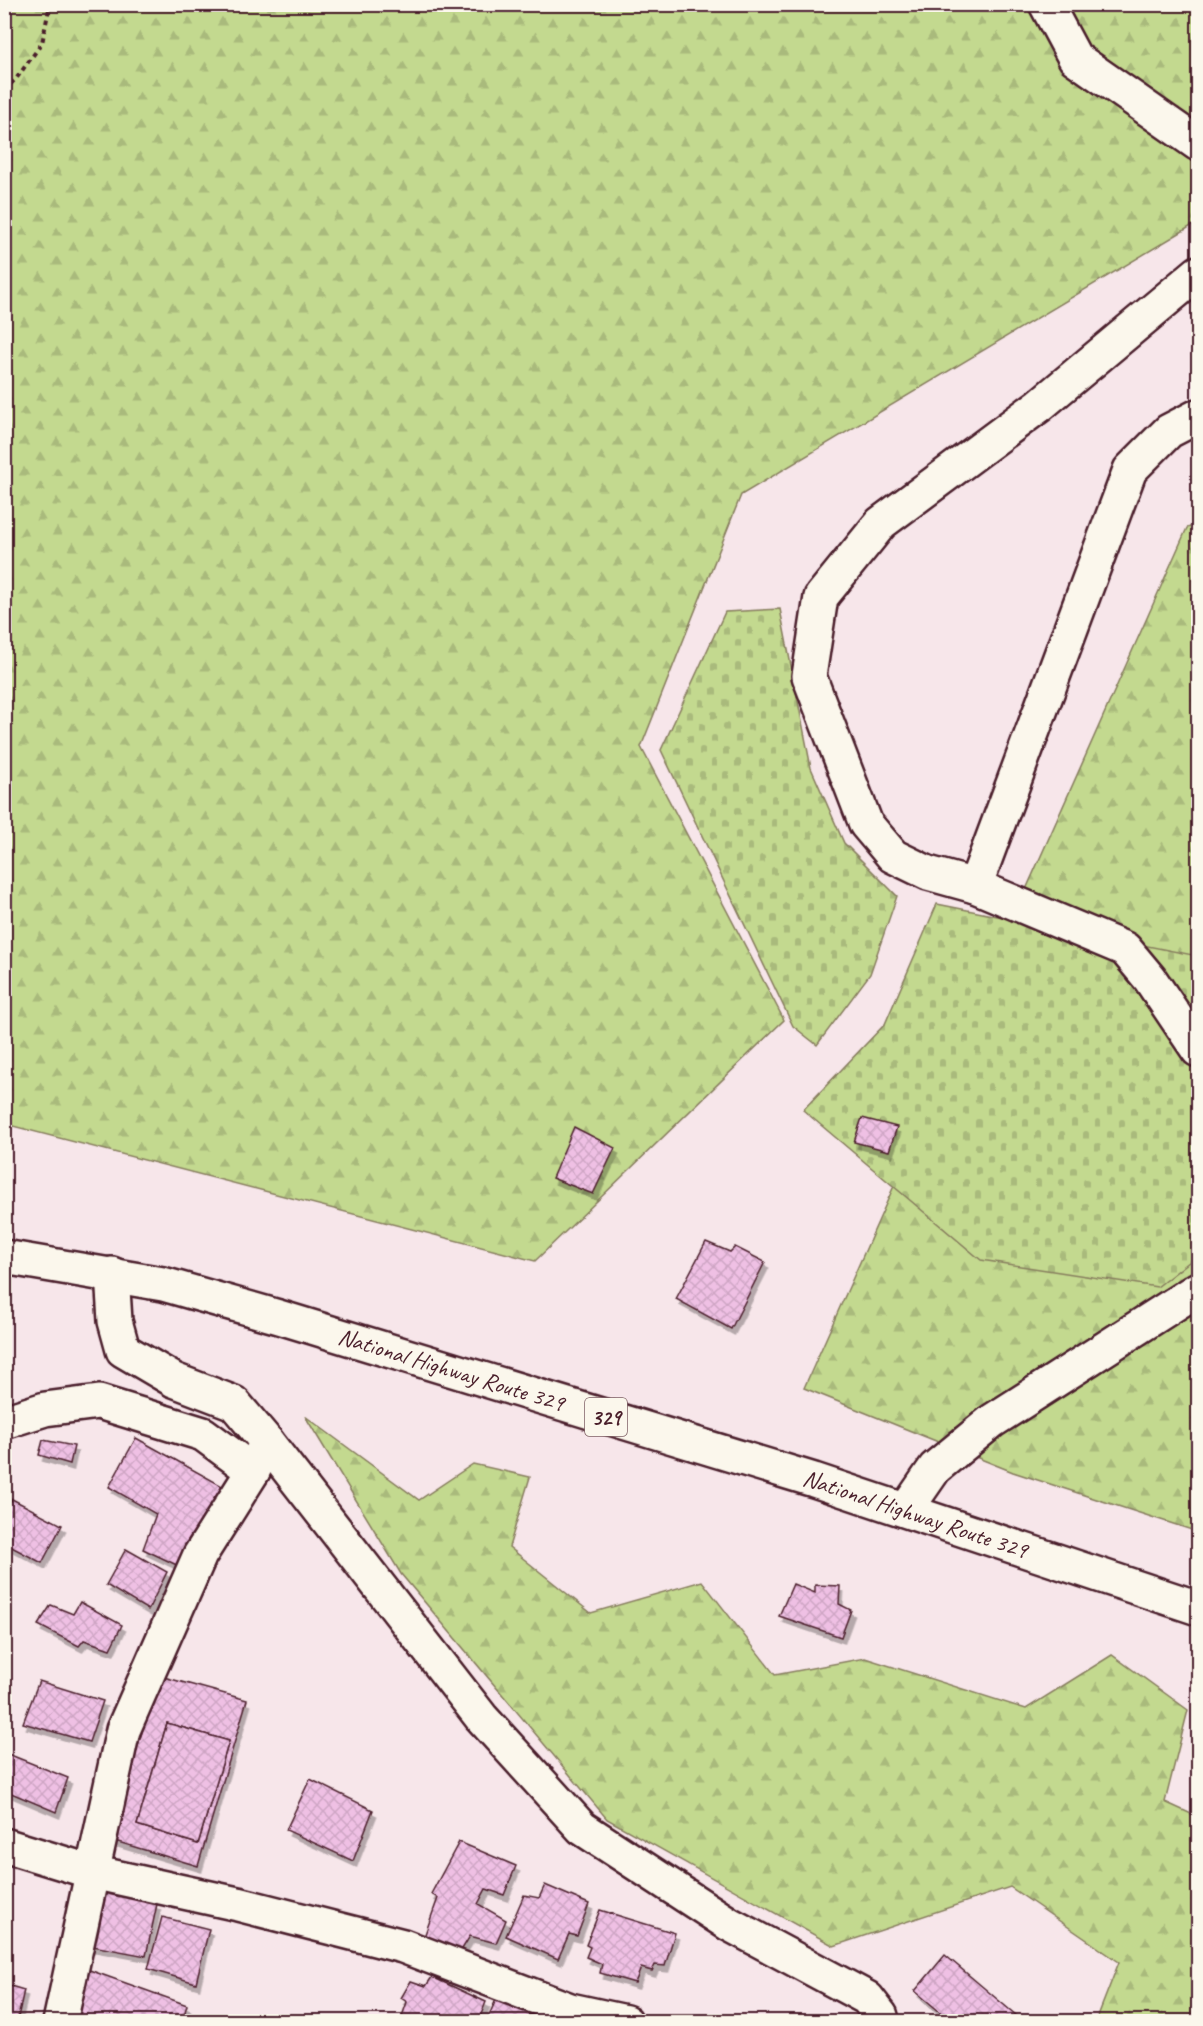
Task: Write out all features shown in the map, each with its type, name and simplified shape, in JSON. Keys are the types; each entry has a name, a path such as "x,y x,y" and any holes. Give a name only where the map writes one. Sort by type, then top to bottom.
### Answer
{"main road":[{"path":"1046,4 1075,58 1198,144"},
{"path":"1198,273 1040,405 881,523 821,597 809,676 866,824 892,856 928,873 975,886 1125,949 1150,979 1198,1050"},
{"path":"975,886 1130,470 1169,431 1198,416"},
{"name":"National Highway Route 329","path":"4,1257 163,1284 279,1317 906,1510 1198,1608"},
{"path":"112,1275 115,1321 123,1350 174,1380 234,1403 482,1717 582,1828 729,1924 867,1998 881,2016 882,2022"},
{"path":"906,1510 935,1468 992,1421 1198,1288"},
{"path":"4,1422 45,1409 99,1402 203,1434 253,1471"},
{"path":"60,2022 123,1730 200,1555 253,1471 267,1442"},
{"path":"4,1845 92,1872 238,1904 403,1946 568,2016 626,2022"}],"path":[{"path":"4,90 16,80 42,43 50,4"}],"green space":[{"path":"4,5 1198,5 1198,222 741,495 641,747 784,1020 535,1261 5,1124"},
{"path":"1198,524 1198,1532 1013,1472 804,1388 1187,528"},
{"path":"780,609 811,768 844,843 897,896 870,974 817,1045 793,1026 661,750 725,612"},
{"path":"937,904 1198,956 1198,1255 1157,1287 981,1260 803,1110 885,1024"},
{"path":"305,1416 419,1500 473,1464 530,1477 509,1547 591,1613 702,1581 775,1675 865,1658 1026,1709 1112,1655 1188,1710 1165,1802 1198,1817 1198,2004 1187,2021 1096,2021 1119,1962 1010,1887 834,1946 607,1819 401,1574"}],"building":[{"path":"862,1118 897,1127 889,1151 854,1142"},
{"path":"574,1127 615,1148 593,1194 552,1178"},
{"path":"706,1242 730,1252 735,1247 765,1262 731,1329 676,1299"},
{"path":"136,1438 224,1487 183,1568 143,1549 156,1514 109,1487"},
{"path":"43,1440 74,1446 70,1464 39,1455"},
{"path":"12,1499 62,1525 42,1563 4,1543 4,1513"},
{"path":"126,1549 167,1572 148,1610 106,1585"},
{"path":"793,1584 815,1593 815,1585 840,1586 839,1604 851,1610 841,1637 779,1616"},
{"path":"80,1602 122,1625 110,1649 84,1640 79,1646 38,1625 51,1605 73,1614"},
{"path":"160,1676 247,1700 198,1866 108,1839","holes":["167,1723 229,1741 198,1844 137,1825"]},
{"path":"39,1681 103,1701 89,1742 23,1723"},
{"path":"167,1723 229,1741 198,1844 137,1825"},
{"path":"8,1754 68,1778 56,1812 4,1790 4,1763"},
{"path":"310,1779 373,1810 353,1861 286,1830"},
{"path":"459,1842 516,1866 504,1895 486,1889 478,1904 506,1920 496,1943 470,1936 459,1954 424,1937 438,1898 431,1894"},
{"path":"545,1885 589,1904 577,1936 569,1934 558,1959 506,1936 524,1895 539,1898"},
{"path":"100,1889 157,1904 146,1956 87,1945"},
{"path":"600,1910 675,1933 665,1966 655,1965 652,1971 641,1968 635,1983 600,1973 602,1964 586,1957 590,1947 586,1945"},
{"path":"162,1917 209,1929 196,1983 148,1969"},
{"path":"945,1955 1023,2022 952,2022 915,1991"},
{"path":"81,1967 187,2005 182,2022 67,2022"},
{"path":"432,1977 486,2002 478,2022 400,2022 407,2002 401,1998 411,1981 426,1986"},
{"path":"4,1984 24,1990 17,2022 4,2022"},
{"path":"499,1993 550,2018 548,2022 486,2022"}]}
